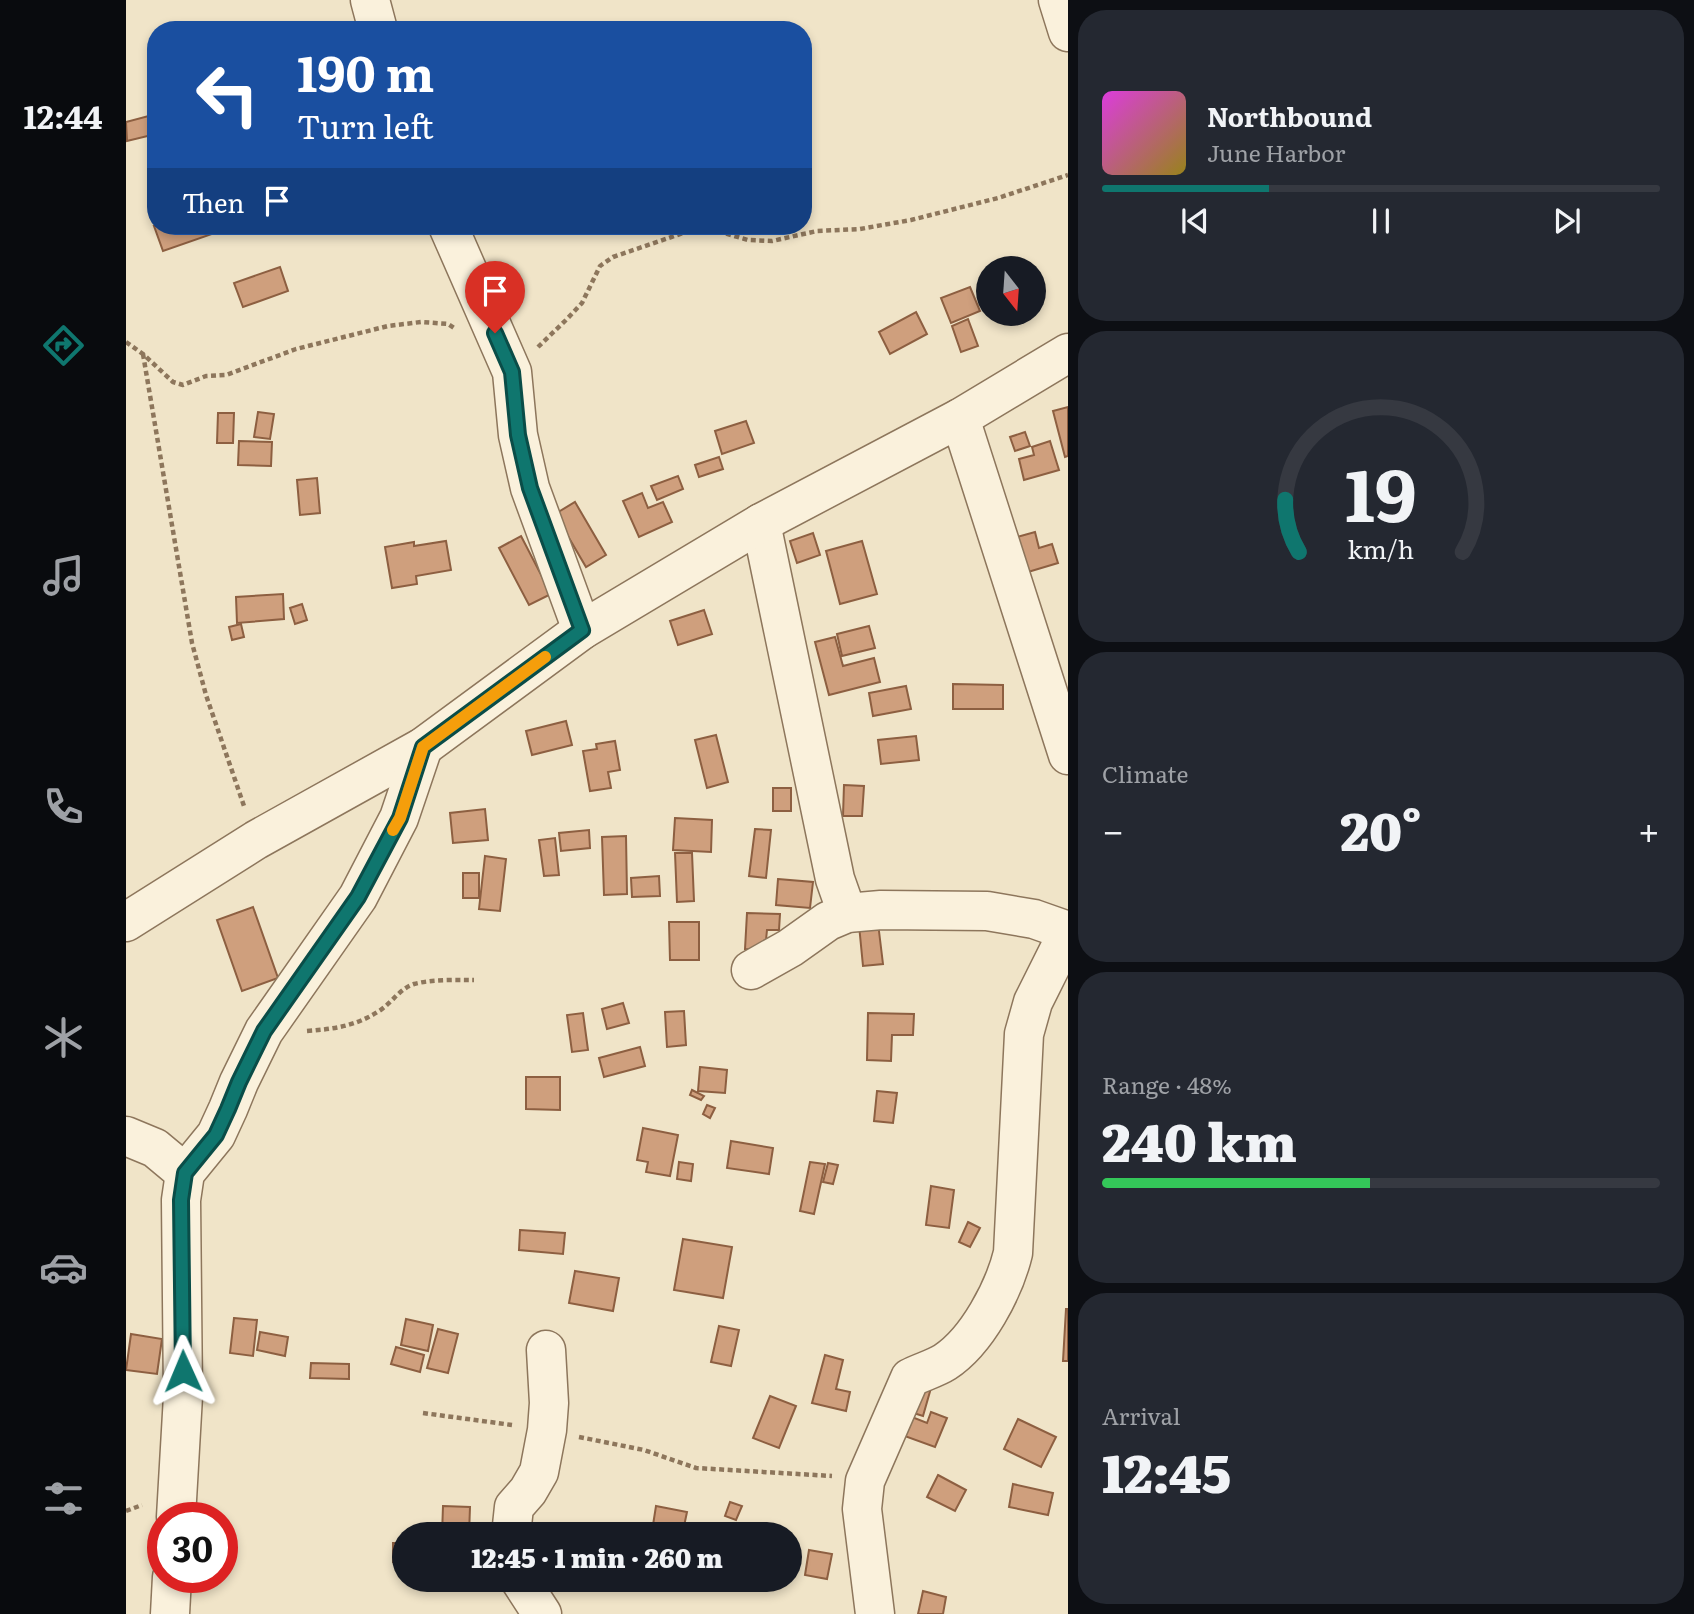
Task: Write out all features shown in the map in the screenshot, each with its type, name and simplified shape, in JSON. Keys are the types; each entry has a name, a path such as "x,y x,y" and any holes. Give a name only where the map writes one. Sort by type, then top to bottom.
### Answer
{"street":[{"path":"370,0 376,21"},
{"path":"1058,0 1068,32"},
{"path":"452,235 512,372 518,435 530,488 582,630"},
{"path":"126,922 256,840 423,747 582,630 761,523 960,418 1068,353"},
{"path":"960,418 1068,755"},
{"path":"761,523 835,879 847,913"},
{"path":"177,1502 183,1396 181,1200 185,1173 216,1135 239,1082 272,1020 358,897 400,818 423,747"},
{"path":"751,970 790,948 828,921 847,913 881,910 987,911 1034,919 1068,931 1033,1002 1024,1034 1013,1253 1009,1272 988,1311 965,1345 942,1364 910,1378 865,1482 864,1537 875,1614"},
{"path":"126,1136 155,1148 185,1173"},
{"path":"512,1522 514,1507 539,1472 549,1403 546,1350"},
{"path":"528,1592 542,1614"},
{"path":"170,1614 171,1593"}],"path":[{"path":"812,232 860,229 911,220 998,198 1068,176"},
{"path":"512,372 582,303 600,266 613,257 677,235"},
{"path":"730,235 772,242 801,235"},
{"path":"126,342 173,382 183,385 206,376 226,375 296,349 388,326 421,322 448,324 456,329"},
{"path":"143,354 192,643 206,695 256,840"},
{"path":"258,1043 300,1032 351,1025 381,1010 396,994 413,984 474,980"},
{"path":"423,1413 547,1430 644,1450 696,1468 838,1477 863,1500"}],"building":[{"path":"147,116 147,136 127,141 126,122"},
{"path":"157,235 209,235 163,251"},
{"path":"280,267 288,291 243,307 234,283"},
{"path":"970,287 976,301 976,313 951,323 941,298"},
{"path":"916,312 927,334 890,354 879,332"},
{"path":"968,319 978,346 961,352 952,326"},
{"path":"1068,407 1068,456 1065,457 1053,411"},
{"path":"258,412 274,414 270,439 254,437"},
{"path":"218,413 234,413 233,443 217,443"},
{"path":"746,421 754,443 722,454 715,431"},
{"path":"1025,432 1030,446 1015,451 1010,437"},
{"path":"239,441 272,442 271,466 238,465"},
{"path":"1050,441 1059,470 1024,480 1019,459 1034,455 1032,447"},
{"path":"719,457 723,469 699,477 695,465"},
{"path":"678,476 683,489 657,500 651,486"},
{"path":"317,478 320,513 300,515 297,480"},
{"path":"642,493 648,508 663,502 672,522 639,537 623,501"},
{"path":"575,502 606,555 586,567 555,514"},
{"path":"1035,532 1039,548 1052,544 1058,563 1028,572 1017,537"},
{"path":"813,533 820,555 797,563 790,541"},
{"path":"521,536 551,594 529,605 499,548"},
{"path":"446,541 451,570 416,576 417,584 392,588 385,547 414,542 414,546"},
{"path":"862,541 877,594 840,604 826,551"},
{"path":"283,594 284,619 237,623 236,597"},
{"path":"302,604 307,620 295,624 290,608"},
{"path":"704,610 712,634 678,645 670,621"},
{"path":"241,624 244,637 232,640 229,627"},
{"path":"869,626 875,648 842,656 837,634"},
{"path":"835,637 843,666 874,658 880,682 829,695 815,642"},
{"path":"953,684 1003,685 1003,709 953,709"},
{"path":"906,686 911,709 873,716 869,693"},
{"path":"566,721 572,745 532,755 526,731"},
{"path":"716,735 728,782 707,788 695,740"},
{"path":"916,736 919,760 881,764 878,740"},
{"path":"615,741 620,770 608,772 611,788 590,791 583,751 597,749 596,744"},
{"path":"844,785 864,786 862,816 843,816"},
{"path":"773,788 791,788 791,811 773,811"},
{"path":"485,809 488,840 453,843 450,813"},
{"path":"675,818 712,820 711,852 673,850"},
{"path":"755,829 771,830 766,878 749,876"},
{"path":"589,830 590,848 561,851 559,833"},
{"path":"626,836 627,894 604,895 602,837"},
{"path":"555,838 559,875 544,876 539,840"},
{"path":"675,853 692,853 694,901 677,902"},
{"path":"485,856 506,859 500,911 479,909"},
{"path":"463,873 479,873 479,898 463,898"},
{"path":"659,876 660,896 632,897 631,878"},
{"path":"778,879 813,882 810,908 776,905"},
{"path":"253,907 278,978 242,991 217,920"},
{"path":"747,913 780,914 779,930 767,930 765,950 745,949"},
{"path":"669,922 699,922 699,960 670,960"},
{"path":"878,923 883,964 863,966 859,925"},
{"path":"623,1003 629,1023 607,1029 602,1009"},
{"path":"684,1011 686,1045 667,1047 665,1012"},
{"path":"583,1013 588,1050 572,1052 567,1015"},
{"path":"868,1013 914,1014 913,1035 892,1035 891,1061 867,1060"},
{"path":"640,1047 645,1066 604,1077 599,1058"},
{"path":"700,1067 727,1070 725,1093 698,1091"},
{"path":"526,1077 560,1077 560,1110 526,1109"},
{"path":"692,1090 704,1096 701,1100 690,1095"},
{"path":"877,1091 897,1093 893,1123 874,1121"},
{"path":"707,1105 715,1108 710,1118 703,1114"},
{"path":"643,1128 678,1135 670,1176 646,1172 648,1162 637,1160"},
{"path":"731,1141 773,1148 769,1174 727,1168"},
{"path":"679,1162 693,1164 691,1181 677,1179"},
{"path":"810,1162 825,1164 814,1214 800,1211"},
{"path":"828,1163 838,1165 833,1184 823,1182"},
{"path":"931,1186 954,1190 949,1228 926,1225"},
{"path":"968,1222 980,1228 970,1247 959,1242"},
{"path":"520,1230 565,1233 563,1254 519,1250"},
{"path":"683,1239 732,1247 723,1298 674,1290"},
{"path":"575,1271 619,1278 613,1311 569,1303"},
{"path":"1066,1309 1068,1361 1063,1361"},
{"path":"234,1318 257,1320 253,1356 230,1353"},
{"path":"406,1319 433,1325 428,1351 401,1345"},
{"path":"719,1326 739,1330 731,1366 711,1362"},
{"path":"438,1329 458,1334 448,1373 427,1368"},
{"path":"260,1332 288,1337 285,1356 257,1350"},
{"path":"131,1334 162,1339 157,1374 126,1370"},
{"path":"396,1347 424,1355 420,1372 391,1364"},
{"path":"825,1355 843,1360 836,1389 850,1392 846,1411 812,1403"},
{"path":"311,1363 349,1364 349,1379 310,1378"},
{"path":"933,1381 923,1416 907,1411"},
{"path":"770,1396 796,1406 779,1448 753,1438"},
{"path":"931,1412 947,1418 935,1447 899,1434 907,1415 927,1423"},
{"path":"1018,1419 1056,1437 1041,1467 1004,1449"},
{"path":"938,1475 966,1490 955,1511 927,1497"},
{"path":"1013,1484 1053,1493 1048,1515 1009,1507"},
{"path":"730,1502 742,1506 736,1520 725,1516"},
{"path":"443,1506 470,1507 469,1522 442,1522"},
{"path":"656,1506 687,1512 685,1522 653,1522"},
{"path":"809,1550 832,1554 827,1579 805,1575"},
{"path":"923,1591 946,1597 943,1614 918,1614"}],"slow traffic":[{"path":"393,830 400,818 423,747 545,657"}],"route":[{"path":"183,1371 181,1200 185,1173 216,1135 264,1031 358,897 400,818 423,747 582,630 530,488 518,435 512,372 495,333"}]}
